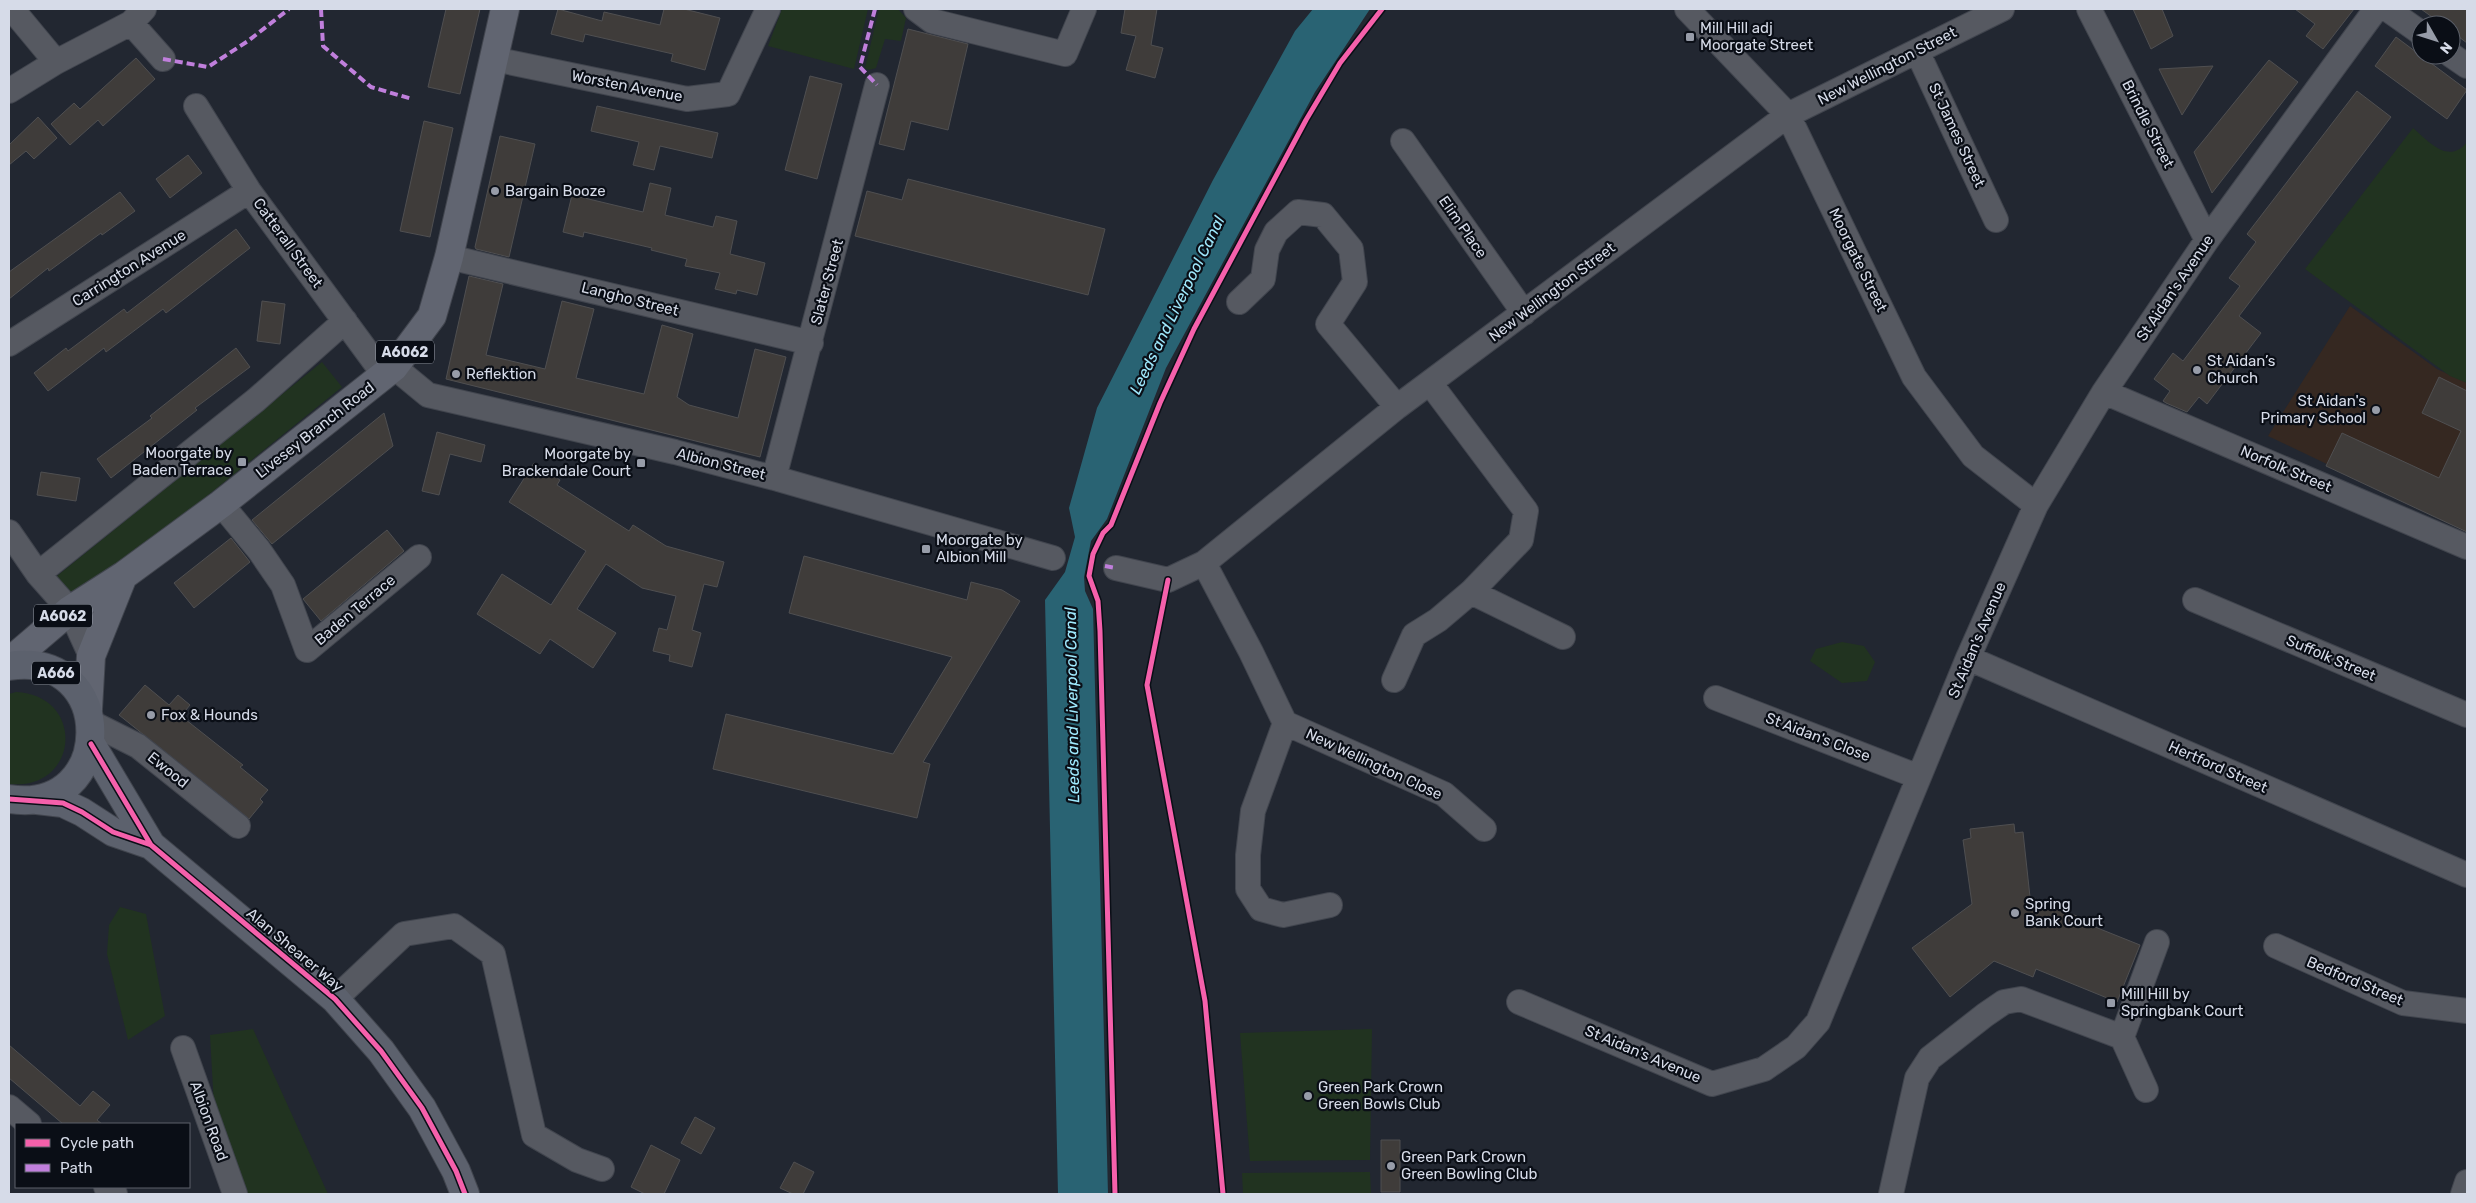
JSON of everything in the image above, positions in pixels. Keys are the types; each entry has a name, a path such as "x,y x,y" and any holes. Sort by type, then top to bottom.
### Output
{"highway":[{"name":"A666","path":"9,666 23,664 44,667 63,676 78,690 90,725 85,764 73,780 56,792 38,800 9,799"},
{"name":"Alan Shearer Way","path":"90,725 151,845"},
{"name":"Alan Shearer Way","path":"38,800 63,803 82,812 113,832 151,845 336,999 381,1051 422,1108 456,1171 465,1194"}],"main road":[{"name":"Livesey Branch Road","path":"9,662 70,610 123,576 221,504 390,372 432,316 449,257 505,9"},
{"name":"A6062","path":"90,725 91,656 123,576"}],"street":[{"path":"12,9 56,62"},
{"name":"Worsten Avenue","path":"494,58 687,99 728,94 768,9"},
{"path":"916,9 932,21 1065,54 1084,9"},
{"name":"Moorgate Street","path":"1687,9 1788,115 1914,376 1973,456 2036,505"},
{"name":"New Wellington Street","path":"1116,568 1168,580 1204,563 1398,407 1788,115 2002,9"},
{"name":"Brindle Street","path":"2089,9 2207,240"},
{"path":"2389,10 2411,26"},
{"name":"St Aidan's Avenue","path":"1519,1002 1712,1084 1764,1069 1796,1047 1818,1022 1968,658 2036,505 2104,392 2207,240 2389,10"},
{"path":"9,91 138,16 163,59"},
{"name":"St James Street","path":"1917,51 1996,220"},
{"name":"Slater Street","path":"774,478 877,85"},
{"name":"Catterall Street","path":"196,106 249,191 345,321 390,372"},
{"name":"Elim Place","path":"1403,141 1524,312"},
{"name":"Carrington Avenue","path":"9,344 249,191"},
{"path":"1239,302 1263,279 1267,250 1276,232 1298,212 1323,215 1351,249 1355,282 1328,324 1398,407"},
{"name":"Langho Street","path":"449,257 810,343"},
{"path":"38,574 256,400 345,321"},
{"name":"Albion Street","path":"390,372 428,395 675,452 774,478 1052,558"},
{"path":"1394,680 1414,635 1438,620 1471,592 1520,540 1526,511 1430,383"},
{"name":"Norfolk Street","path":"2104,392 2467,547"},
{"name":"Baden Terrace","path":"221,504 259,550 283,585 307,650 419,557"},
{"path":"9,532 38,574 70,610 91,656"},
{"path":"1204,563 1251,652 1285,724 1253,811 1248,855 1248,889 1261,909 1283,915 1330,905"},
{"path":"1471,592 1563,637"},
{"name":"Suffolk Street","path":"2195,600 2467,715"},
{"name":"Hertford Street","path":"1968,658 2467,875"},
{"name":"St Aidan's Close","path":"1716,698 1919,777"},
{"name":"New Wellington Close","path":"1285,724 1444,794 1484,828"},
{"name":"Ewood","path":"90,725 138,746 238,826"},
{"path":"336,999 404,934 454,926 493,954 534,1135 577,1160 602,1169"},
{"path":"2146,1090 2122,1037 2157,942"},
{"name":"Bedford Street","path":"2276,946 2403,1003 2467,1011"},
{"path":"1891,1194 1917,1078 1930,1058 2004,1002 2021,999 2122,1037"},
{"name":"Albion Road","path":"182,1048 235,1194"},
{"path":"9,1108 28,1123"},
{"path":"2463,1194 2467,1182"}],"shaded area":[{"name":"St Aidan's Primary School","path":"2350,306 2437,369 2467,383 2467,531 2268,436"}],"green space":[{"path":"782,9 868,9 854,69 768,46"},
{"path":"879,9 898,9 906,18 901,41 885,39 876,68 869,70 865,68"},
{"path":"2413,128 2432,145 2446,151 2460,149 2467,142 2467,383 2450,376 2305,269"},
{"path":"322,362 342,387 72,605 52,580"},
{"path":"1842,642 1864,646 1875,662 1867,681 1842,683 1810,661 1816,649"},
{"path":"16,692 39,697 54,709 63,724 65,742 61,759 50,773 33,782 9,784 9,694"},
{"path":"120,907 146,914 165,1016 128,1040 107,954 109,925"},
{"path":"253,1029 328,1194 248,1194 216,1142 210,1035"},
{"name":"Green Park Crown Green Bowls Club","path":"1372,1029 1370,1160 1250,1161 1240,1033"},
{"path":"1370,1172 1371,1194 1243,1194 1242,1173"}],"water":[{"name":"Leeds and Liverpool Canal","path":"1313,9 1370,9 1315,92 1166,368 1107,519 1091,541 1084,577 1085,591 1093,609 1108,1194 1058,1194 1045,600 1065,572 1075,537 1069,508 1097,408 1213,180 1295,31"}],"building":[{"path":"446,9 480,9 460,94 428,87"},
{"path":"558,9 602,21 604,12 660,25 664,9 684,9 720,18 705,70 671,61 673,54 585,34 583,42 551,34"},
{"path":"1125,9 1157,9 1151,45 1163,48 1155,78 1126,70 1136,36 1121,33"},
{"path":"2133,9 2162,9 2173,36 2151,49"},
{"path":"2295,9 2354,9 2323,49 2306,36 2315,24"},
{"path":"2421,9 2467,9 2467,43 2461,38 2461,15 2429,15"},
{"path":"908,29 968,44 948,130 911,121 904,150 879,144"},
{"path":"2396,37 2411,48 2411,65 2434,65 2467,90 2447,119 2375,66"},
{"path":"136,58 155,79 103,126 98,120 70,145 51,124 74,103 80,109"},
{"path":"2269,60 2298,82 2212,193 2194,152"},
{"path":"2213,66 2182,115 2159,69"},
{"path":"810,76 842,84 817,179 785,170"},
{"path":"2357,91 2391,117 2239,316 2261,333 2207,404 2199,397 2187,412 2166,403 2163,401 2170,391 2154,379 2173,353 2183,361 2240,286 2229,278 2256,242 2247,234"},
{"path":"597,106 718,133 712,158 660,146 654,170 633,165 639,142 591,131"},
{"path":"38,117 57,138 34,159 26,151 9,165 9,145"},
{"path":"424,121 453,128 430,237 400,231"},
{"path":"500,136 535,144 509,257 476,249 475,247"},
{"path":"188,155 202,173 170,198 156,179"},
{"path":"908,179 1105,229 1088,295 855,236 867,191 902,200"},
{"path":"650,183 671,188 665,215 713,227 716,216 737,221 730,254 765,263 757,295 737,290 736,294 715,289 720,273 685,266 687,259 651,250 652,248 584,232 583,237 563,232 572,195 643,212"},
{"path":"120,192 135,211 49,271 48,268 9,299 9,272"},
{"path":"236,229 250,248 166,313 163,309 106,352 104,348 48,391 34,373 66,348 68,351 124,309 127,313"},
{"path":"469,276 503,284 486,355 545,369 562,301 594,309 576,378 644,394 662,325 693,334 677,397 689,405 738,418 755,349 786,357 760,457 446,379"},
{"path":"262,301 285,304 280,344 257,341"},
{"path":"236,348 250,367 195,408 197,410 111,478 97,459 152,418 150,416"},
{"path":"2439,377 2467,391 2467,532 2326,466 2342,433 2439,478 2461,431 2422,413"},
{"path":"384,413 393,446 272,544 252,520"},
{"path":"437,432 485,445 481,462 450,454 439,495 422,491"},
{"path":"534,463 560,480 557,485 629,531 633,525 666,546 724,562 717,587 704,584 692,630 701,633 692,667 669,661 670,655 653,651 659,628 667,630 676,596 642,588 606,564 577,609 616,633 593,668 550,639 540,654 477,614 502,574 551,605 586,551 509,502"},
{"path":"41,472 80,478 76,501 37,495"},
{"path":"387,530 404,551 321,621 303,599"},
{"path":"231,538 250,562 194,608 174,583"},
{"path":"804,556 967,600 971,582 1002,590 1020,601 923,762 930,764 917,818 713,769 726,714 893,754 952,657 789,613"},
{"path":"145,685 169,705 178,695 190,705 181,716 243,765 240,767 268,790 260,799 263,802 249,819 119,715"},
{"name":"Spring Bank Court","path":"2014,824 2015,833 2023,832 2030,897 2091,922 2090,925 2140,945 2117,1002 2036,969 2033,977 1994,961 1950,997 1912,948 1972,904 1963,840 1971,838 1970,829"},
{"path":"9,1045 80,1106 93,1091 110,1105 97,1120 101,1123 62,1123 9,1078"},
{"path":"695,1117 715,1128 701,1154 681,1143"},
{"name":"Green Park Crown Green Bowling Club","path":"1381,1140 1400,1140 1400,1192 1381,1192"},
{"path":"651,1145 680,1160 664,1194 645,1194 631,1187"},
{"path":"794,1162 814,1172 803,1194 793,1194 780,1188"}],"marked path":[{"path":"163,59 208,67 248,41 289,9"},
{"path":"321,9 323,46 371,87 412,99"},
{"path":"875,9 860,67 877,85"},
{"path":"1105,566 1116,568"}],"cycle path":[{"path":"1115,1194 1100,631 1098,601 1089,576 1093,554 1103,533 1111,525 1160,403 1194,329 1306,120 1340,63 1382,9"},
{"path":"1168,580 1147,685 1205,1001 1223,1194"},
{"path":"91,744 151,845 335,999 381,1051 422,1108 456,1171 465,1194"},
{"path":"9,799 63,803 82,812 113,832 151,845"}],"place":[{"name":"Mill Hill adj Moorgate Street","path":"1690,37"},
{"name":"Bargain Booze","path":"495,191"},
{"name":"St Aidan’s Church","path":"2197,370"},
{"name":"Reflektion","path":"456,374"},
{"name":"St Aidan's Primary School","path":"2376,410"},
{"name":"Moorgate by Baden Terrace","path":"242,462"},
{"name":"Moorgate by Brackendale Court","path":"641,463"},
{"name":"Moorgate by Albion Mill","path":"926,549"},
{"name":"Fox & Hounds","path":"151,715"},
{"name":"Spring Bank Court","path":"2015,913"},
{"name":"Mill Hill by Springbank Court","path":"2111,1003"},
{"name":"Green Park Crown Green Bowls Club","path":"1308,1096"},
{"name":"Green Park Crown Green Bowling Club","path":"1391,1166"}]}
